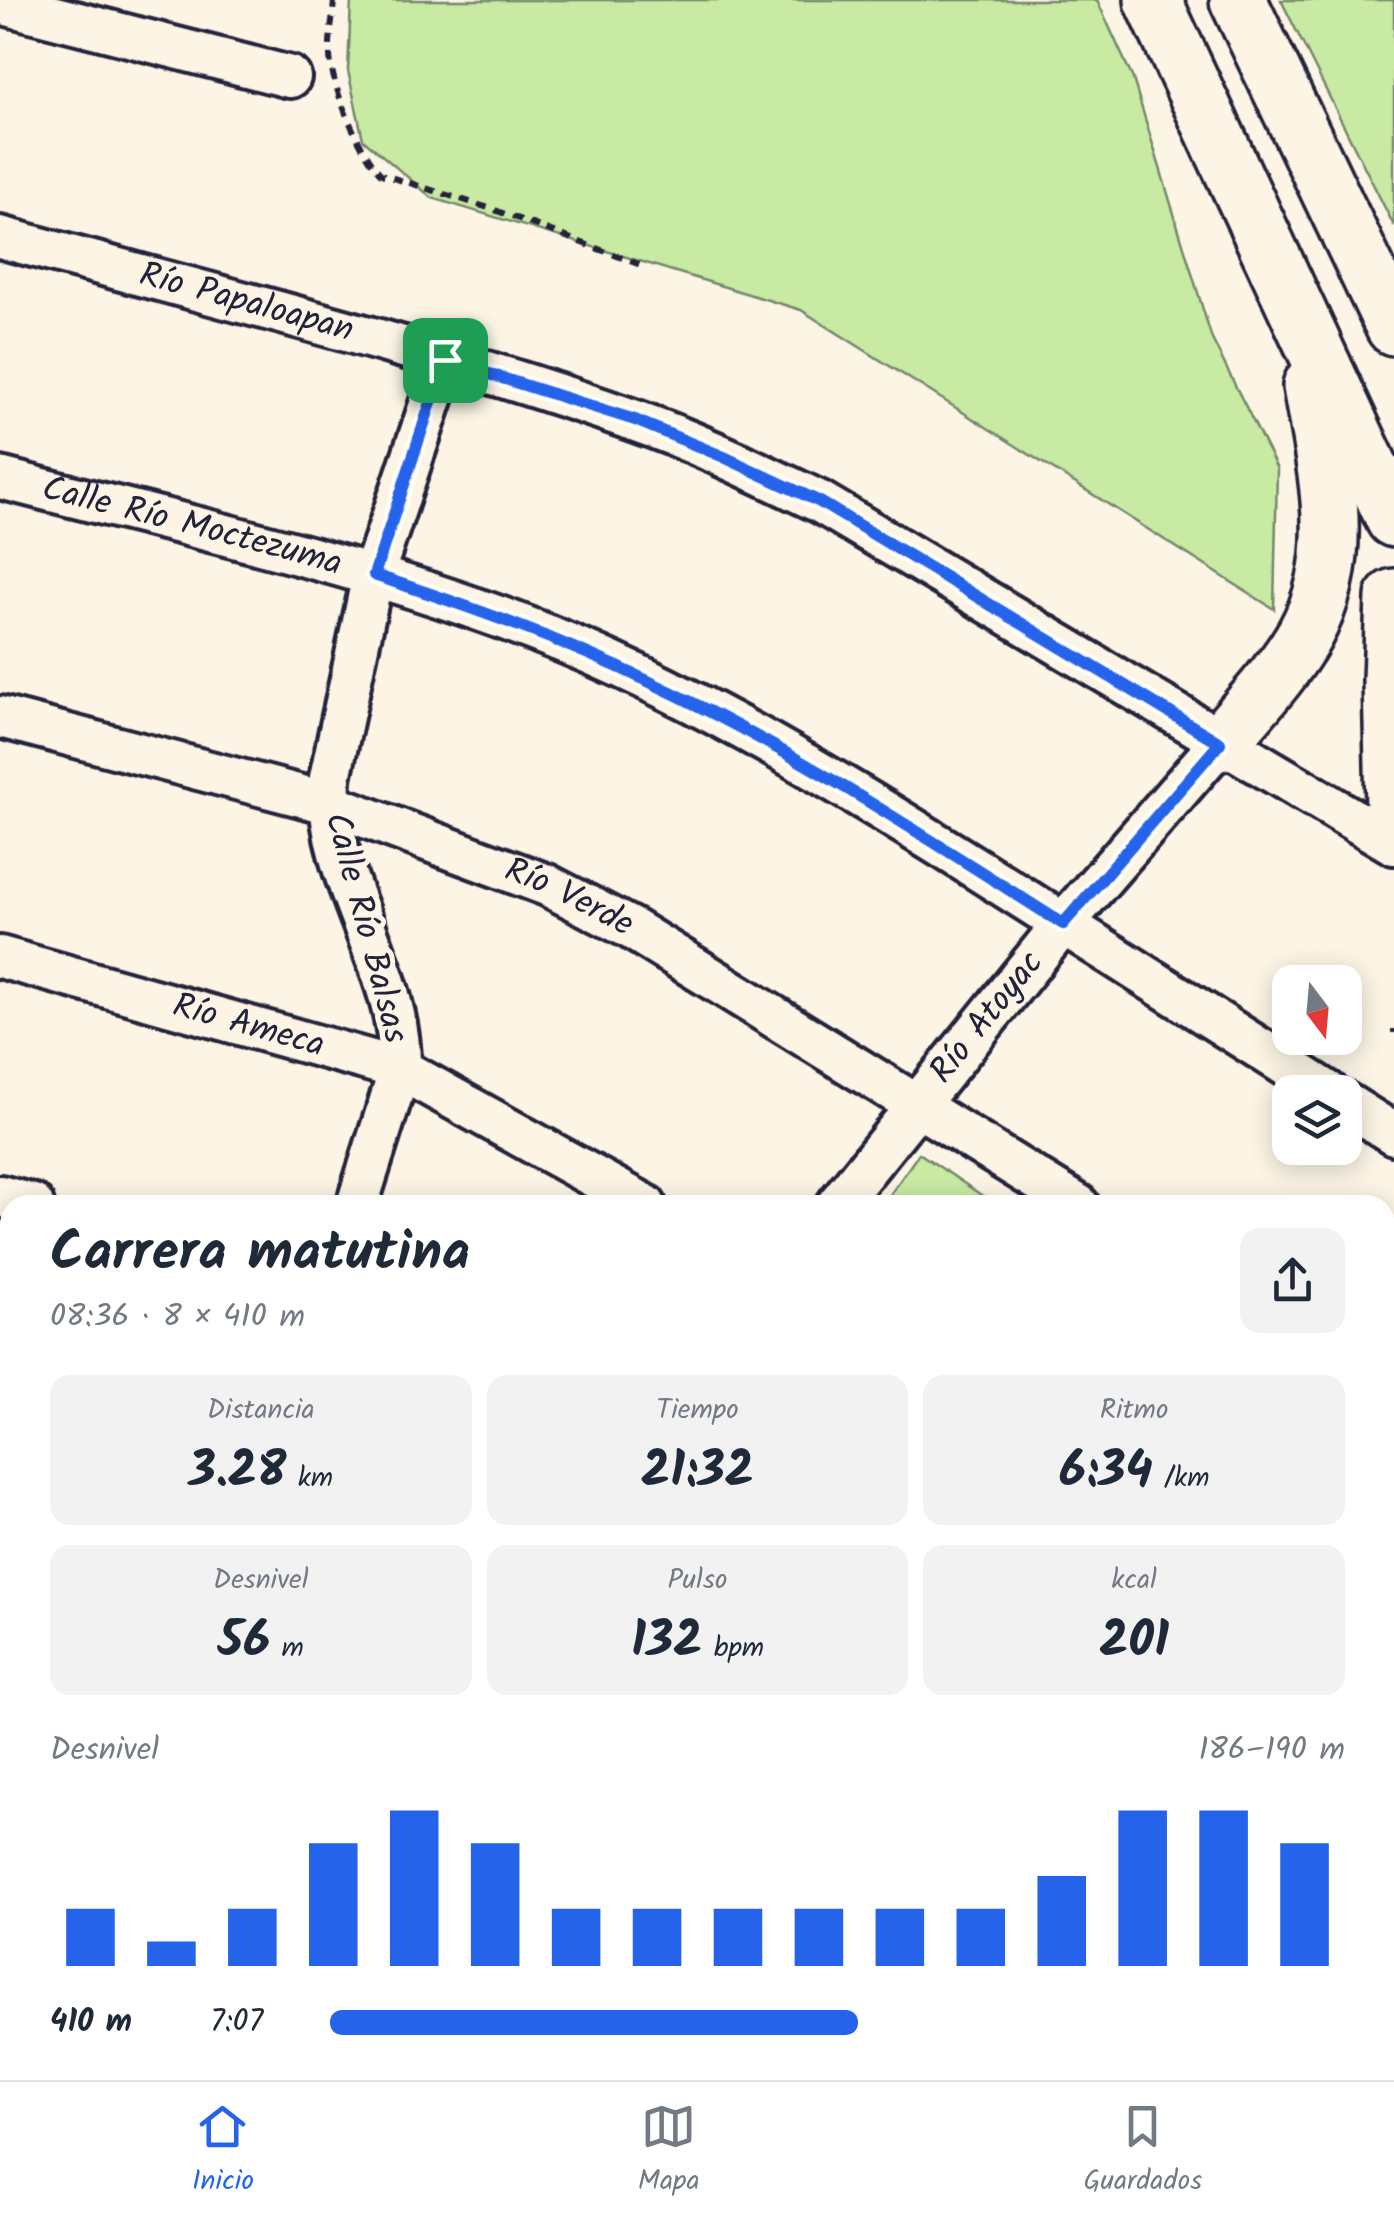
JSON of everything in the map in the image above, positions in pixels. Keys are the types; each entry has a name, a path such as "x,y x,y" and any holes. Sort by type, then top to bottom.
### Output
{"main road":[{"path":"1152,0 1394,520"},
{"path":"1238,0 1394,327"},
{"path":"1220,743 1290,658 1306,633 1327,578 1332,545 1328,480 1298,310"},
{"path":"1394,597 1394,808"}],"street":[{"path":"0,2 290,77"},
{"name":"Río Papaloapan","path":"0,237 445,360 635,420 724,457 820,502 1394,844"},
{"name":"Calle Río Balsas","path":"360,1195 400,1069 394,1020 340,859 328,803 335,746 374,575 445,360"},
{"name":"Calle Río Moctezuma","path":"0,478 374,575 566,643 654,683 890,815 1301,1075"},
{"name":"Río Verde","path":"0,716 328,803 547,885 632,929 1062,1195"},
{"name":"Río Atoyac","path":"844,1195 1063,924 1220,743"},
{"name":"Río Ameca","path":"0,957 400,1069 627,1195"},
{"path":"1362,1114 1394,1134"}],"path":[{"path":"334,0 330,58 335,81 342,104 374,168 381,174 492,209 641,266"}],"green space":[{"path":"351,0 1097,0 1133,79 1212,339 1277,469 1274,609 801,310 432,198 363,139 348,71"},
{"path":"1281,0 1394,0 1394,226"},
{"path":"919,1153 981,1195 890,1195"}],"route":[{"path":"445,360 635,420 820,502 1220,743 1063,924 890,815 654,683 566,643 374,575 445,360"}]}
